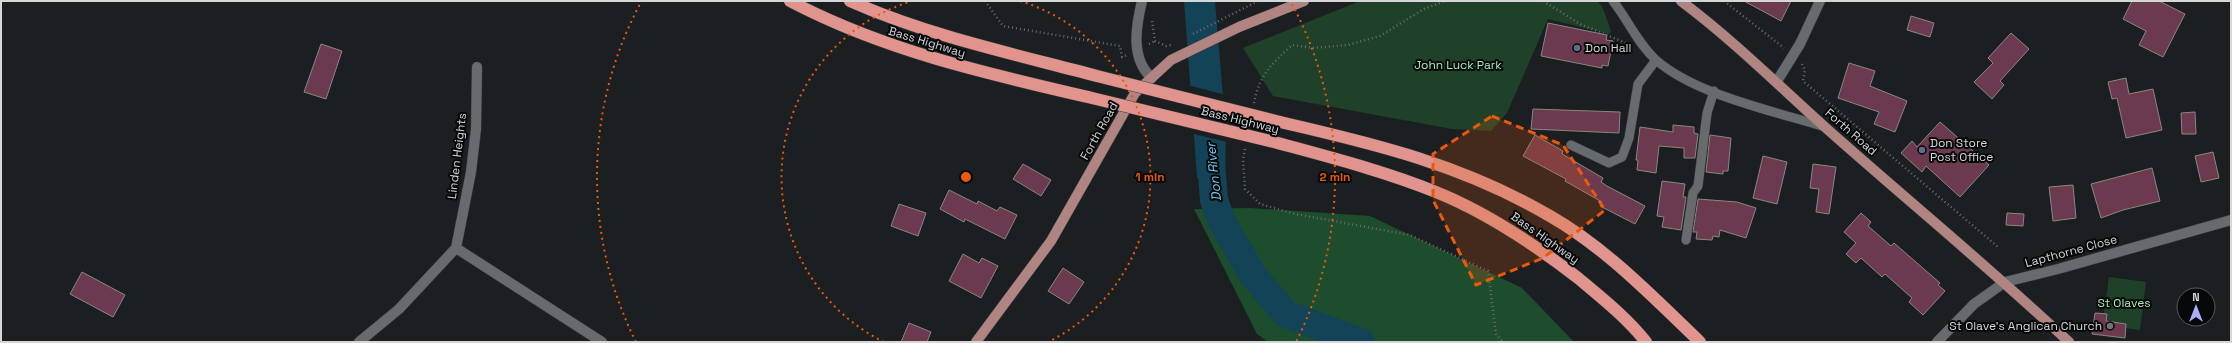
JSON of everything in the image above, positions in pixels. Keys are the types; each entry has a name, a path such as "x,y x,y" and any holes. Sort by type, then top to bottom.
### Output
{"highway":[{"name":"Bass Highway","path":"790,1 849,30 900,49 982,73 1274,142 1351,163 1436,192 1474,210 1527,240 1559,263 1605,300 1646,342"},
{"name":"Bass Highway","path":"850,1 884,16 947,37 1280,122 1357,140 1413,155 1461,171 1551,216 1598,249 1650,293 1700,342"}],"main road":[{"name":"Forth Road","path":"976,342 1050,241 1135,93 1171,60 1239,27 1304,1"},
{"name":"Forth Road","path":"1681,1 1737,45 1826,128 2005,282 2069,342"}],"street":[{"path":"1142,1 1138,21 1137,50 1145,72 1152,78"},
{"path":"1777,81 1793,56 1820,1"},
{"name":"Linden Heights","path":"456,248 470,172 476,125 477,67"},
{"name":"Lapthorne Close","path":"1937,342 1974,304 2005,282 2058,269 2231,220"},
{"path":"359,342 399,309 456,248 602,342"}],"lane":[{"path":"1613,1 1646,49 1656,60 1687,80 1768,111 1826,128"},
{"path":"1571,145 1610,163 1622,157 1629,138 1638,84 1656,60"},
{"path":"1686,240 1693,193 1698,186 1707,113 1714,91"}],"path":[{"path":"985,1 1003,26 1120,46"},
{"path":"1190,35 1258,1"},
{"path":"1543,1 1580,24 1628,45"},
{"path":"1724,1 1802,64 1805,70 1803,81 1998,246"},
{"path":"1153,15 1152,23 1155,40 1169,45 1176,42"},
{"path":"1372,228 1410,235 1488,271 1496,334 1503,342"}],"highlighted area":[{"path":"1492,116 1563,145 1605,210 1543,258 1476,285 1433,200 1433,154"}],"green space":[{"name":"John Luck Park","path":"1360,1 1597,1 1602,6 1611,31 1609,34 1548,19 1507,113 1491,131 1452,129 1273,96 1243,48"},
{"path":"1250,208 1370,216 1522,288 1574,342 1268,342 1257,334 1194,209"},
{"name":"St Olaves","path":"2109,277 2146,282 2140,330 2126,328 2126,324 2106,321 2107,314 2104,314"}],"water":[{"path":"1184,1 1215,1 1226,133 1225,181 1214,200 1197,177"}],"pier":[{"path":"1187,85 1226,95 1227,142 1190,133"}],"building":[{"path":"1744,1 1791,1 1781,21"},
{"path":"2132,1 2159,1 2185,14 2163,57 2139,45 2146,31 2123,19"},
{"path":"1911,16 1934,23 1930,37 1907,30"},
{"name":"Don Hall","path":"1548,23 1607,35 1606,40 1613,41 1608,66 1602,65 1602,68 1541,56"},
{"path":"2011,33 2029,49 2000,81 2004,85 1992,99 1974,82 1993,63 1988,58"},
{"path":"321,44 342,51 326,99 304,92"},
{"path":"1849,63 1875,71 1870,86 1907,101 1895,132 1874,124 1879,112 1838,98"},
{"path":"2126,78 2129,94 2153,89 2162,130 2126,138 2117,98 2112,99 2108,82"},
{"path":"1533,109 1620,112 1619,133 1531,129"},
{"path":"2195,112 2196,134 2182,134 2181,113"},
{"path":"1940,122 1989,165 1960,197 1926,166 1922,172 1901,153 1912,141 1917,147"},
{"path":"1673,125 1694,127 1694,133 1698,134 1695,158 1684,158 1684,148 1659,146 1656,173 1637,170 1638,160 1636,160 1640,127 1673,132"},
{"path":"1535,135 1563,151 1562,154 1603,178 1601,182 1607,186 1645,206 1635,224 1600,206 1602,202 1565,181 1566,179 1523,156"},
{"path":"1710,135 1731,138 1728,171 1723,171 1723,174 1706,172"},
{"path":"2213,152 2219,178 2201,182 2195,156"},
{"path":"1763,156 1787,162 1777,204 1753,198"},
{"path":"1023,164 1051,180 1041,196 1013,179"},
{"path":"1813,164 1836,167 1829,214 1816,212 1819,189 1810,188"},
{"path":"2152,168 2160,201 2123,210 2101,218 2091,184"},
{"path":"1662,181 1685,184 1683,197 1686,197 1681,230 1662,227 1664,217 1657,216"},
{"path":"2073,185 2076,218 2053,221 2049,187"},
{"path":"949,190 977,204 978,201 997,211 1000,207 1017,215 1005,239 965,219 964,222 940,209"},
{"path":"1698,199 1737,202 1756,208 1746,238 1720,230 1719,237 1713,236 1712,240 1696,239 1697,232 1693,232"},
{"path":"899,204 926,213 918,236 891,226"},
{"path":"1861,213 1871,222 1868,226 1891,246 1894,243 1940,283 1938,285 1945,291 1923,315 1909,302 1912,298 1885,274 1882,277 1861,258 1856,263 1846,254 1856,243 1844,232"},
{"path":"2007,213 2024,214 2023,226 2006,225"},
{"path":"963,254 979,263 982,258 998,266 981,298 949,281"},
{"path":"1063,268 1084,282 1069,304 1048,291"},
{"path":"82,272 125,295 113,317 70,294"},
{"name":"St Olave's Anglican Church","path":"2095,313 2107,314 2106,321 2126,324 2125,338 2092,334"},
{"path":"909,323 931,332 927,342 901,342"}],"waterway":[{"name":"Don River","path":"1211,163 1214,200 1222,222 1253,275 1286,314 1361,342"}],"place":[{"name":"Don Hall","path":"1577,48"},
{"name":"Don Store Post Office","path":"1922,150"},
{"name":"St Olave's Anglican Church","path":"2110,326"}]}
